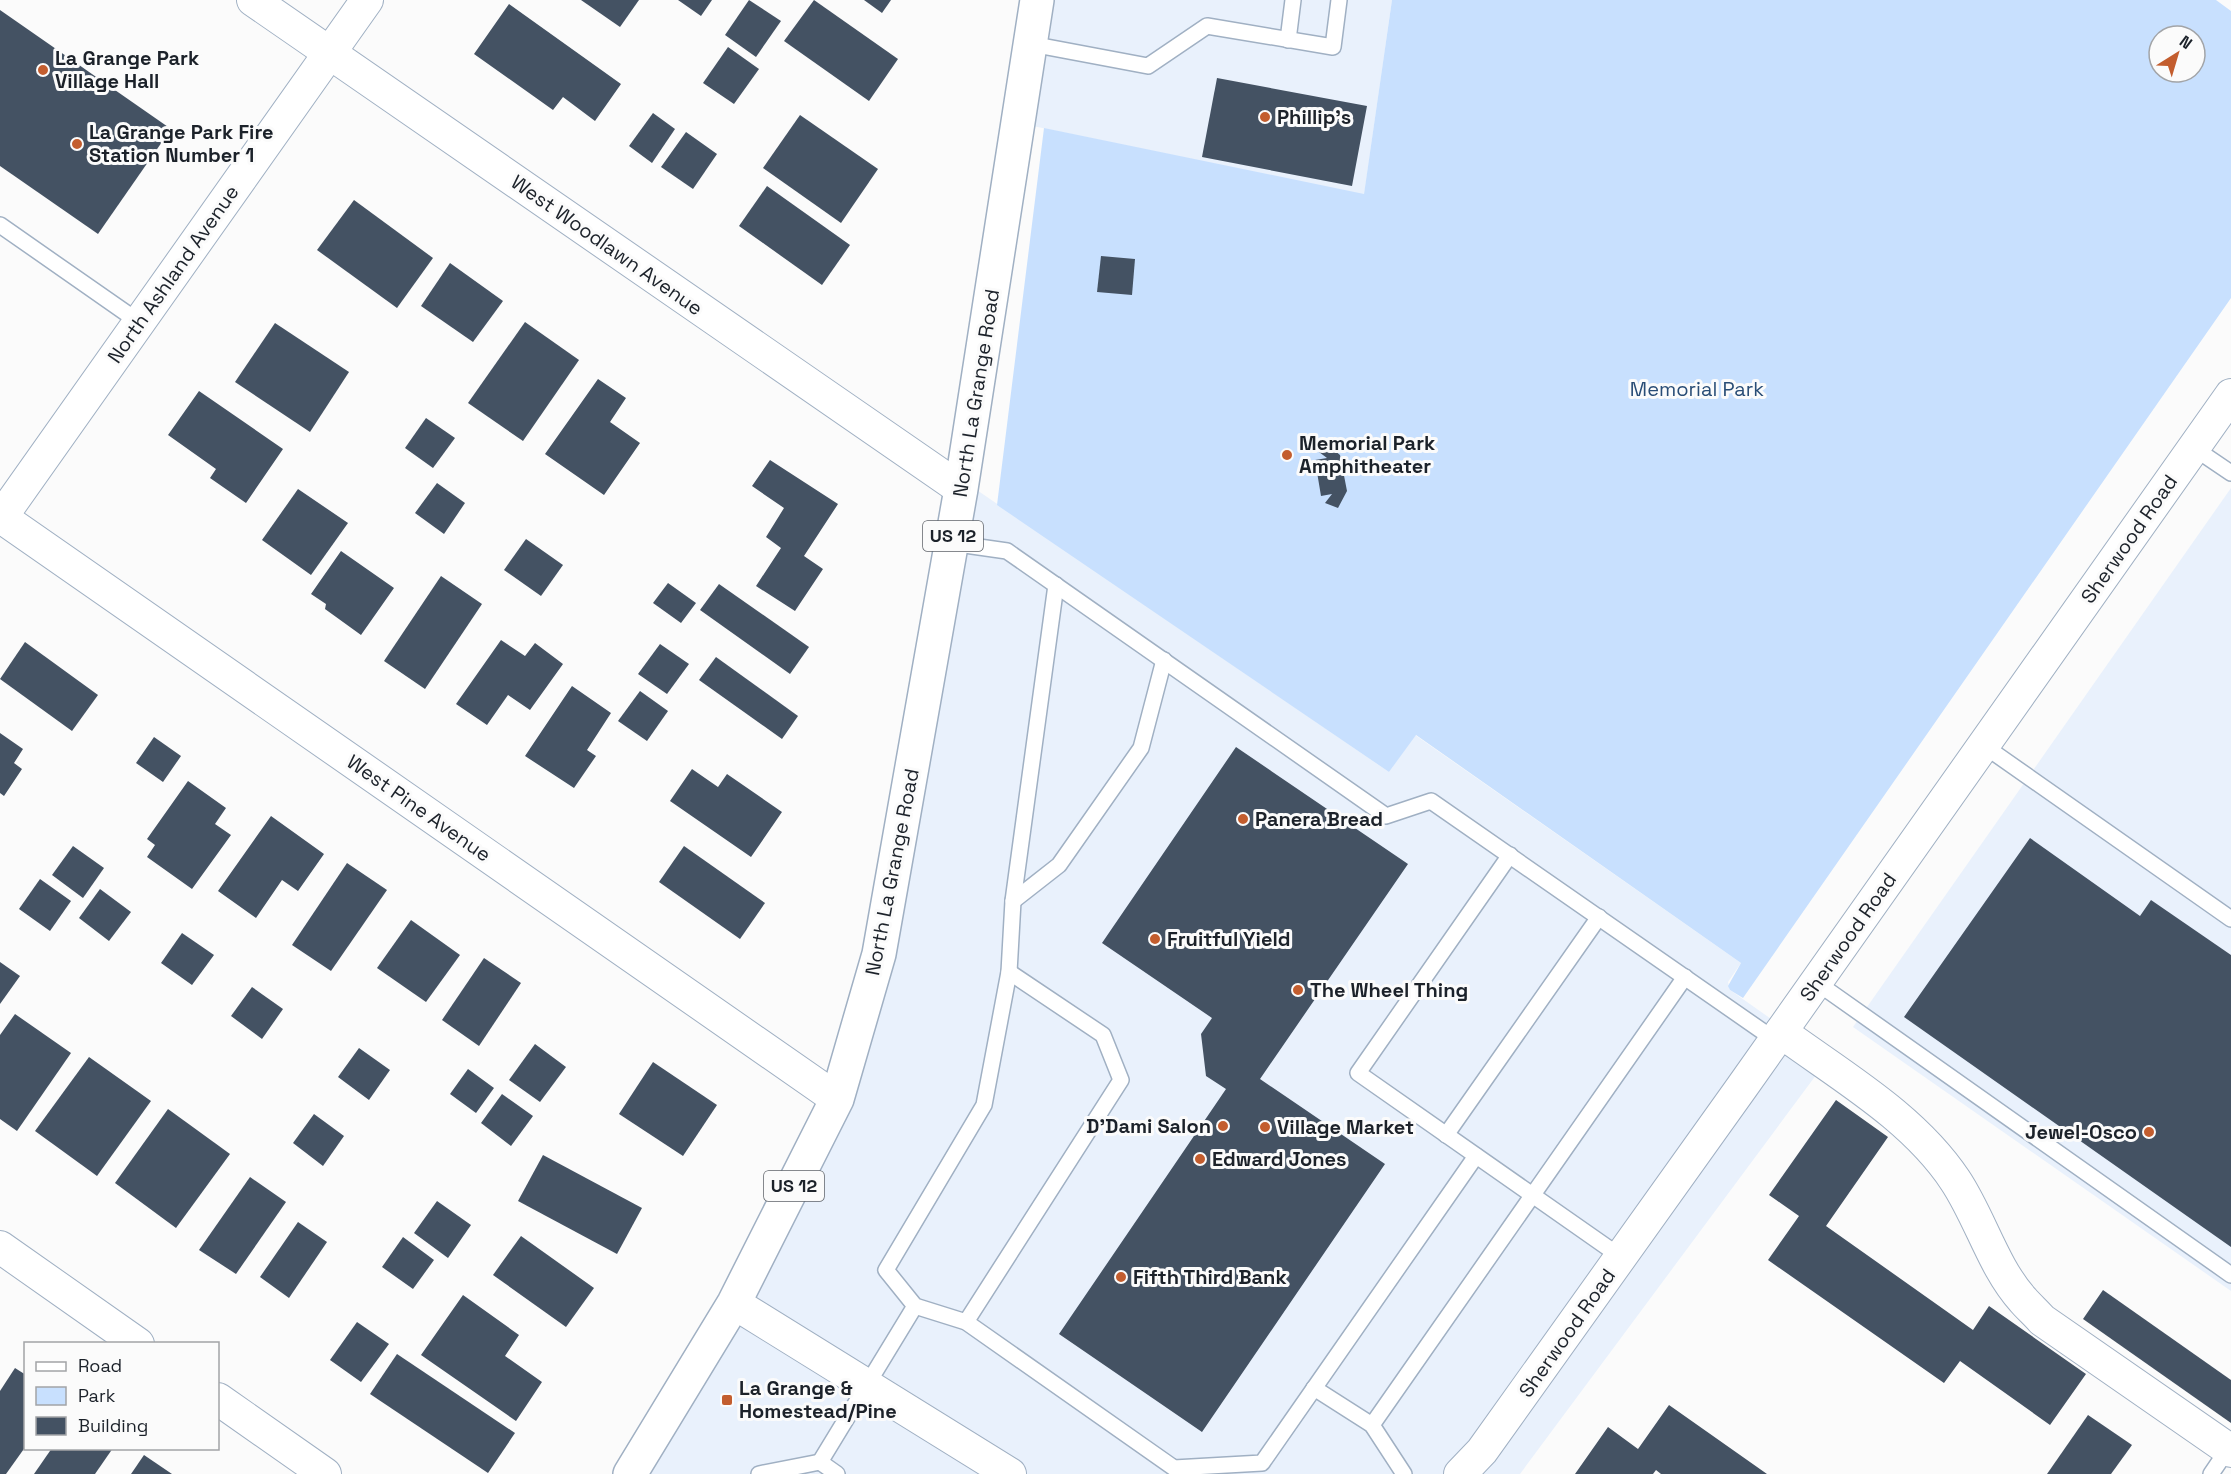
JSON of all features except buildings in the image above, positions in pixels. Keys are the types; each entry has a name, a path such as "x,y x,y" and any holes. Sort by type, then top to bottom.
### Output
{"main road":[{"name":"North La Grange Road","path":"837,1099 879,954 961,489 1037,0"},
{"name":"US 12","path":"630,1474 734,1303 837,1099"}],"street":[{"name":"West Woodlawn Avenue","path":"253,0 961,489"},
{"name":"North Ashland Avenue","path":"1,518 366,0"},
{"name":"Sherwood Road","path":"1460,1474 1482,1451 1621,1257 2231,394"},
{"name":"West Pine Avenue","path":"1,518 837,1099"},
{"path":"1778,1036 1900,1119 1923,1139 1955,1179 2008,1279 2022,1299 2042,1320 2223,1458"},
{"path":"0,1247 135,1342"},
{"path":"734,1303 1010,1474"},
{"path":"219,1400 325,1474"}],"lane":[{"path":"1288,40 1293,0"},
{"path":"1030,44 1148,66 1207,26 1333,47 1339,0"},
{"path":"0,225 139,322"},
{"path":"2194,448 2231,473"},
{"path":"951,543 1007,551 1386,816 1431,801 1685,977 1778,1036"},
{"path":"1056,585 1013,901 1010,972 984,1105 886,1270 915,1306 966,1322 1174,1468 1262,1463 1476,1156"},
{"path":"1013,901 1059,865 1141,748 1164,660"},
{"path":"1983,745 2231,919"},
{"path":"1510,855 1358,1073 1621,1257"},
{"path":"1446,1135 1599,917"},
{"path":"966,1322 1121,1080 1103,1035 1010,972"},
{"path":"1372,1425 1685,977"},
{"path":"1816,982 2231,1275"},
{"path":"820,1462 915,1306"},
{"path":"1314,1388 1372,1425 1404,1474"},
{"path":"759,1474 820,1462 837,1474"}],"shaded area":[{"path":"1043,0 1392,0 1364,195 1023,124"},
{"path":"971,486 1389,772 1415,735 1741,963 1728,982 1730,990 1828,1059 1520,1474 639,1474 845,1103"},
{"path":"2231,488 2231,1291 1853,1027"}],"green space":[{"name":"Memorial Park","path":"1392,0 2216,0 2231,11 2231,298 1743,998 1730,990 1728,986 1741,963 1416,735 1389,772 997,505 1044,128 1364,194"}],"place":[{"name":"La Grange Park Village Hall","path":"43,70"},
{"name":"Phillip's","path":"1265,117"},
{"name":"La Grange Park Fire Station Number 1","path":"77,144"},
{"name":"Memorial Park Amphitheater","path":"1287,455"},
{"name":"Panera Bread","path":"1243,819"},
{"name":"Fruitful Yield","path":"1155,939"},
{"name":"The Wheel Thing","path":"1298,990"},
{"name":"D'Dami Salon","path":"1223,1126"},
{"name":"Village Market","path":"1265,1127"},
{"name":"Jewel-Osco","path":"2149,1132"},
{"name":"Edward Jones","path":"1200,1159"},
{"name":"Fifth Third Bank","path":"1121,1277"},
{"name":"La Grange & Homestead/Pine","path":"727,1400"}]}
